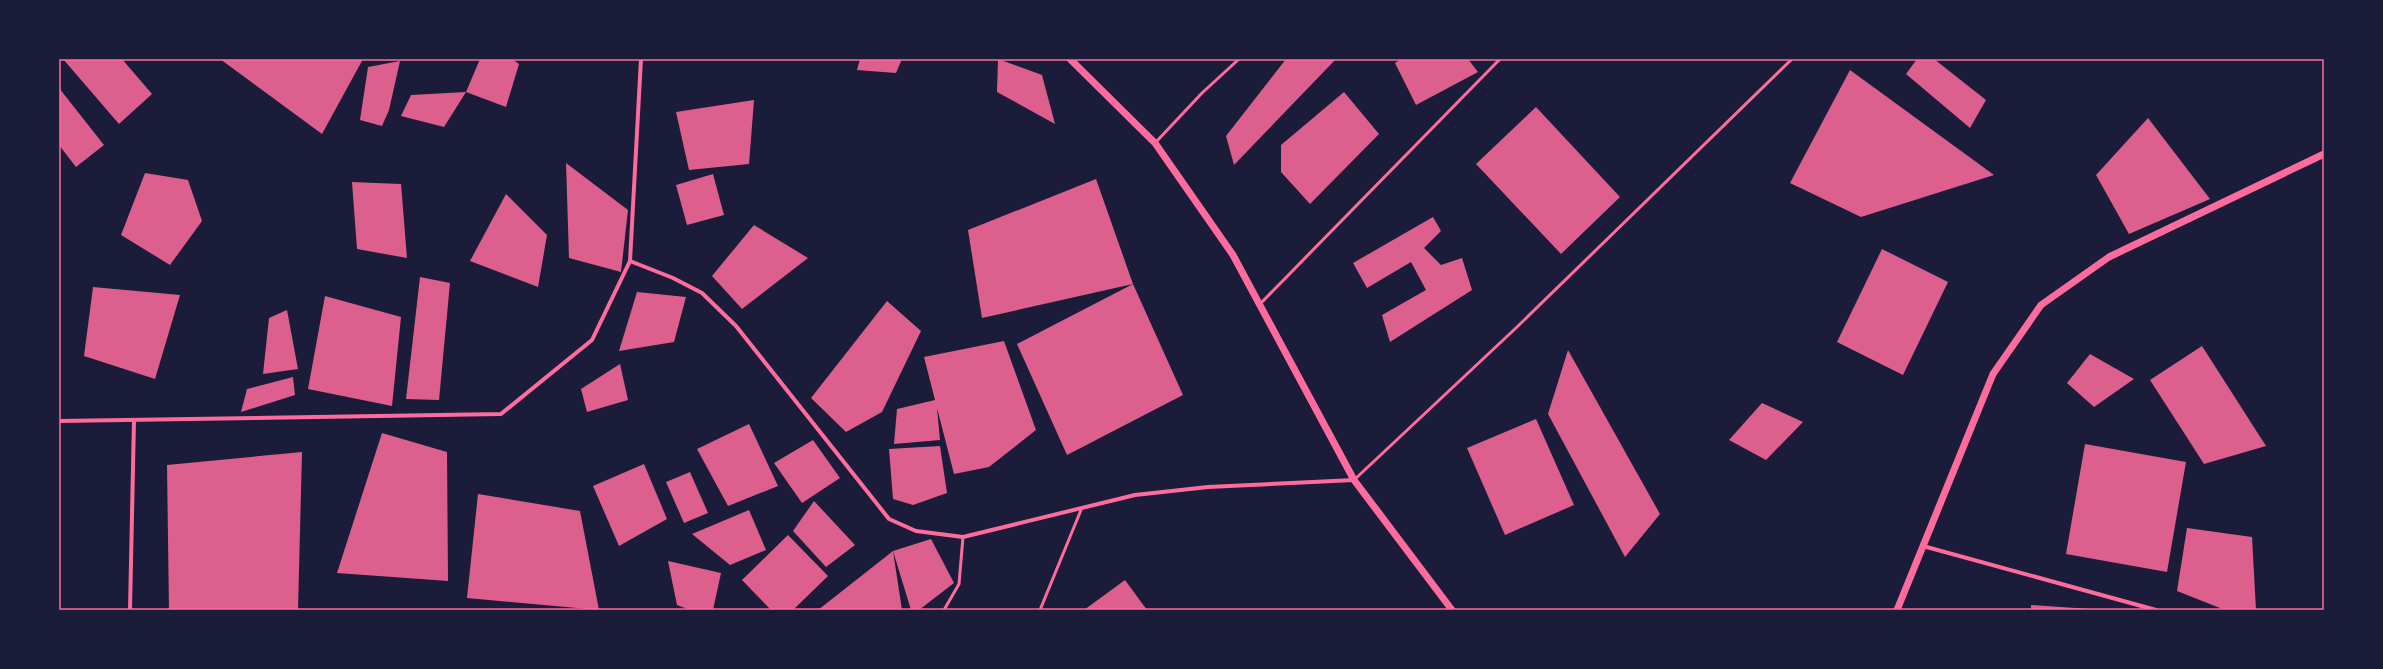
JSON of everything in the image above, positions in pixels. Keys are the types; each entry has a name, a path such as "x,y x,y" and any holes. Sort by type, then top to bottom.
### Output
{"street":[{"path":"59,421 501,414 592,340 630,261 641,59"},
{"path":"1070,59 1154,143 1233,255 1354,480 1452,610"},
{"path":"1898,610 1922,546 1993,374 2041,305 2109,257 2324,154"},
{"path":"630,261 673,278 702,293 730,320 889,519 916,531 963,537 1057,514 1081,510 1135,495 1200,488 1354,480"},
{"path":"130,610 134,420"},
{"path":"1922,546 2156,610"}],"lane":[{"path":"1154,143 1202,93 1239,59"},
{"path":"1260,304 1500,59"},
{"path":"1354,480 1517,327 1792,59"},
{"path":"1040,610 1081,510"},
{"path":"944,610 959,584 963,537"}],"building":[{"path":"63,59 122,59 152,94 119,124"},
{"path":"220,59 363,59 322,134"},
{"path":"480,59 512,59 519,64 506,107 466,92"},
{"path":"860,59 902,59 896,73 857,70"},
{"path":"998,59 1042,75 1055,124 997,92"},
{"path":"1286,59 1336,59 1234,165 1226,136"},
{"path":"1401,59 1468,59 1478,72 1416,105 1395,63"},
{"path":"1917,59 1934,59 1986,100 1970,128 1906,74"},
{"path":"400,61 389,110 382,126 360,120 368,67"},
{"path":"1850,70 1994,175 1861,217 1790,183"},
{"path":"59,88 104,145 76,167 59,145"},
{"path":"466,92 444,127 401,116 411,95"},
{"path":"1344,92 1379,134 1310,204 1281,172 1281,145"},
{"path":"754,100 749,164 689,170 676,112"},
{"path":"1536,107 1620,197 1561,254 1476,164"},
{"path":"2148,118 2210,199 2129,234 2096,175"},
{"path":"566,163 628,210 621,272 569,258"},
{"path":"145,173 188,180 202,221 170,265 121,235"},
{"path":"713,174 724,215 687,225 676,185"},
{"path":"1096,179 1133,284 982,318 968,230"},
{"path":"352,182 401,184 407,258 357,249"},
{"path":"506,194 547,235 538,287 470,261"},
{"path":"1433,217 1441,231 1424,248 1441,265 1462,258 1472,290 1390,342 1382,315 1426,290 1411,262 1367,288 1353,263"},
{"path":"754,225 808,258 742,309 712,276"},
{"path":"1882,249 1948,282 1903,375 1837,342"},
{"path":"420,277 450,283 439,400 406,399"},
{"path":"1133,284 1183,395 1067,455 1017,344"},
{"path":"93,287 180,295 155,379 84,356"},
{"path":"637,292 686,297 674,342 619,351"},
{"path":"325,296 401,317 392,406 308,389"},
{"path":"887,301 921,331 882,412 846,432 811,398"},
{"path":"287,310 298,369 263,374 269,318"},
{"path":"1004,341 1036,430 989,467 954,474 937,408 940,440 894,444 897,409 935,400 924,357"},
{"path":"2202,346 2266,446 2204,464 2150,380"},
{"path":"1568,350 1660,514 1625,557 1548,414"},
{"path":"2090,354 2134,379 2094,407 2067,383"},
{"path":"620,364 628,400 587,412 581,389"},
{"path":"293,377 295,395 241,412 247,389"},
{"path":"1762,403 1803,422 1766,460 1729,440"},
{"path":"1536,419 1574,505 1505,535 1467,448"},
{"path":"749,424 778,486 728,506 697,449"},
{"path":"382,433 447,452 448,581 337,573"},
{"path":"813,440 840,478 802,503 774,463"},
{"path":"2085,444 2186,462 2167,572 2066,554"},
{"path":"940,446 947,493 913,505 893,499 889,449"},
{"path":"302,452 298,610 169,610 167,465"},
{"path":"644,464 667,519 619,546 593,486"},
{"path":"690,472 708,513 684,523 666,482"},
{"path":"478,494 580,511 599,610 467,598"},
{"path":"814,501 855,545 826,567 793,531"},
{"path":"749,510 766,550 730,565 692,534"},
{"path":"2187,528 2252,537 2256,610 2225,610 2177,591"},
{"path":"788,535 828,576 793,610 771,610 742,580"},
{"path":"931,539 954,583 919,610 911,610 893,551"},
{"path":"893,551 902,610 818,610"},
{"path":"668,561 721,573 713,610 690,610 677,605"},
{"path":"1125,580 1147,610 1084,610"},
{"path":"2031,605 2090,609 2090,610 2031,610"}]}
